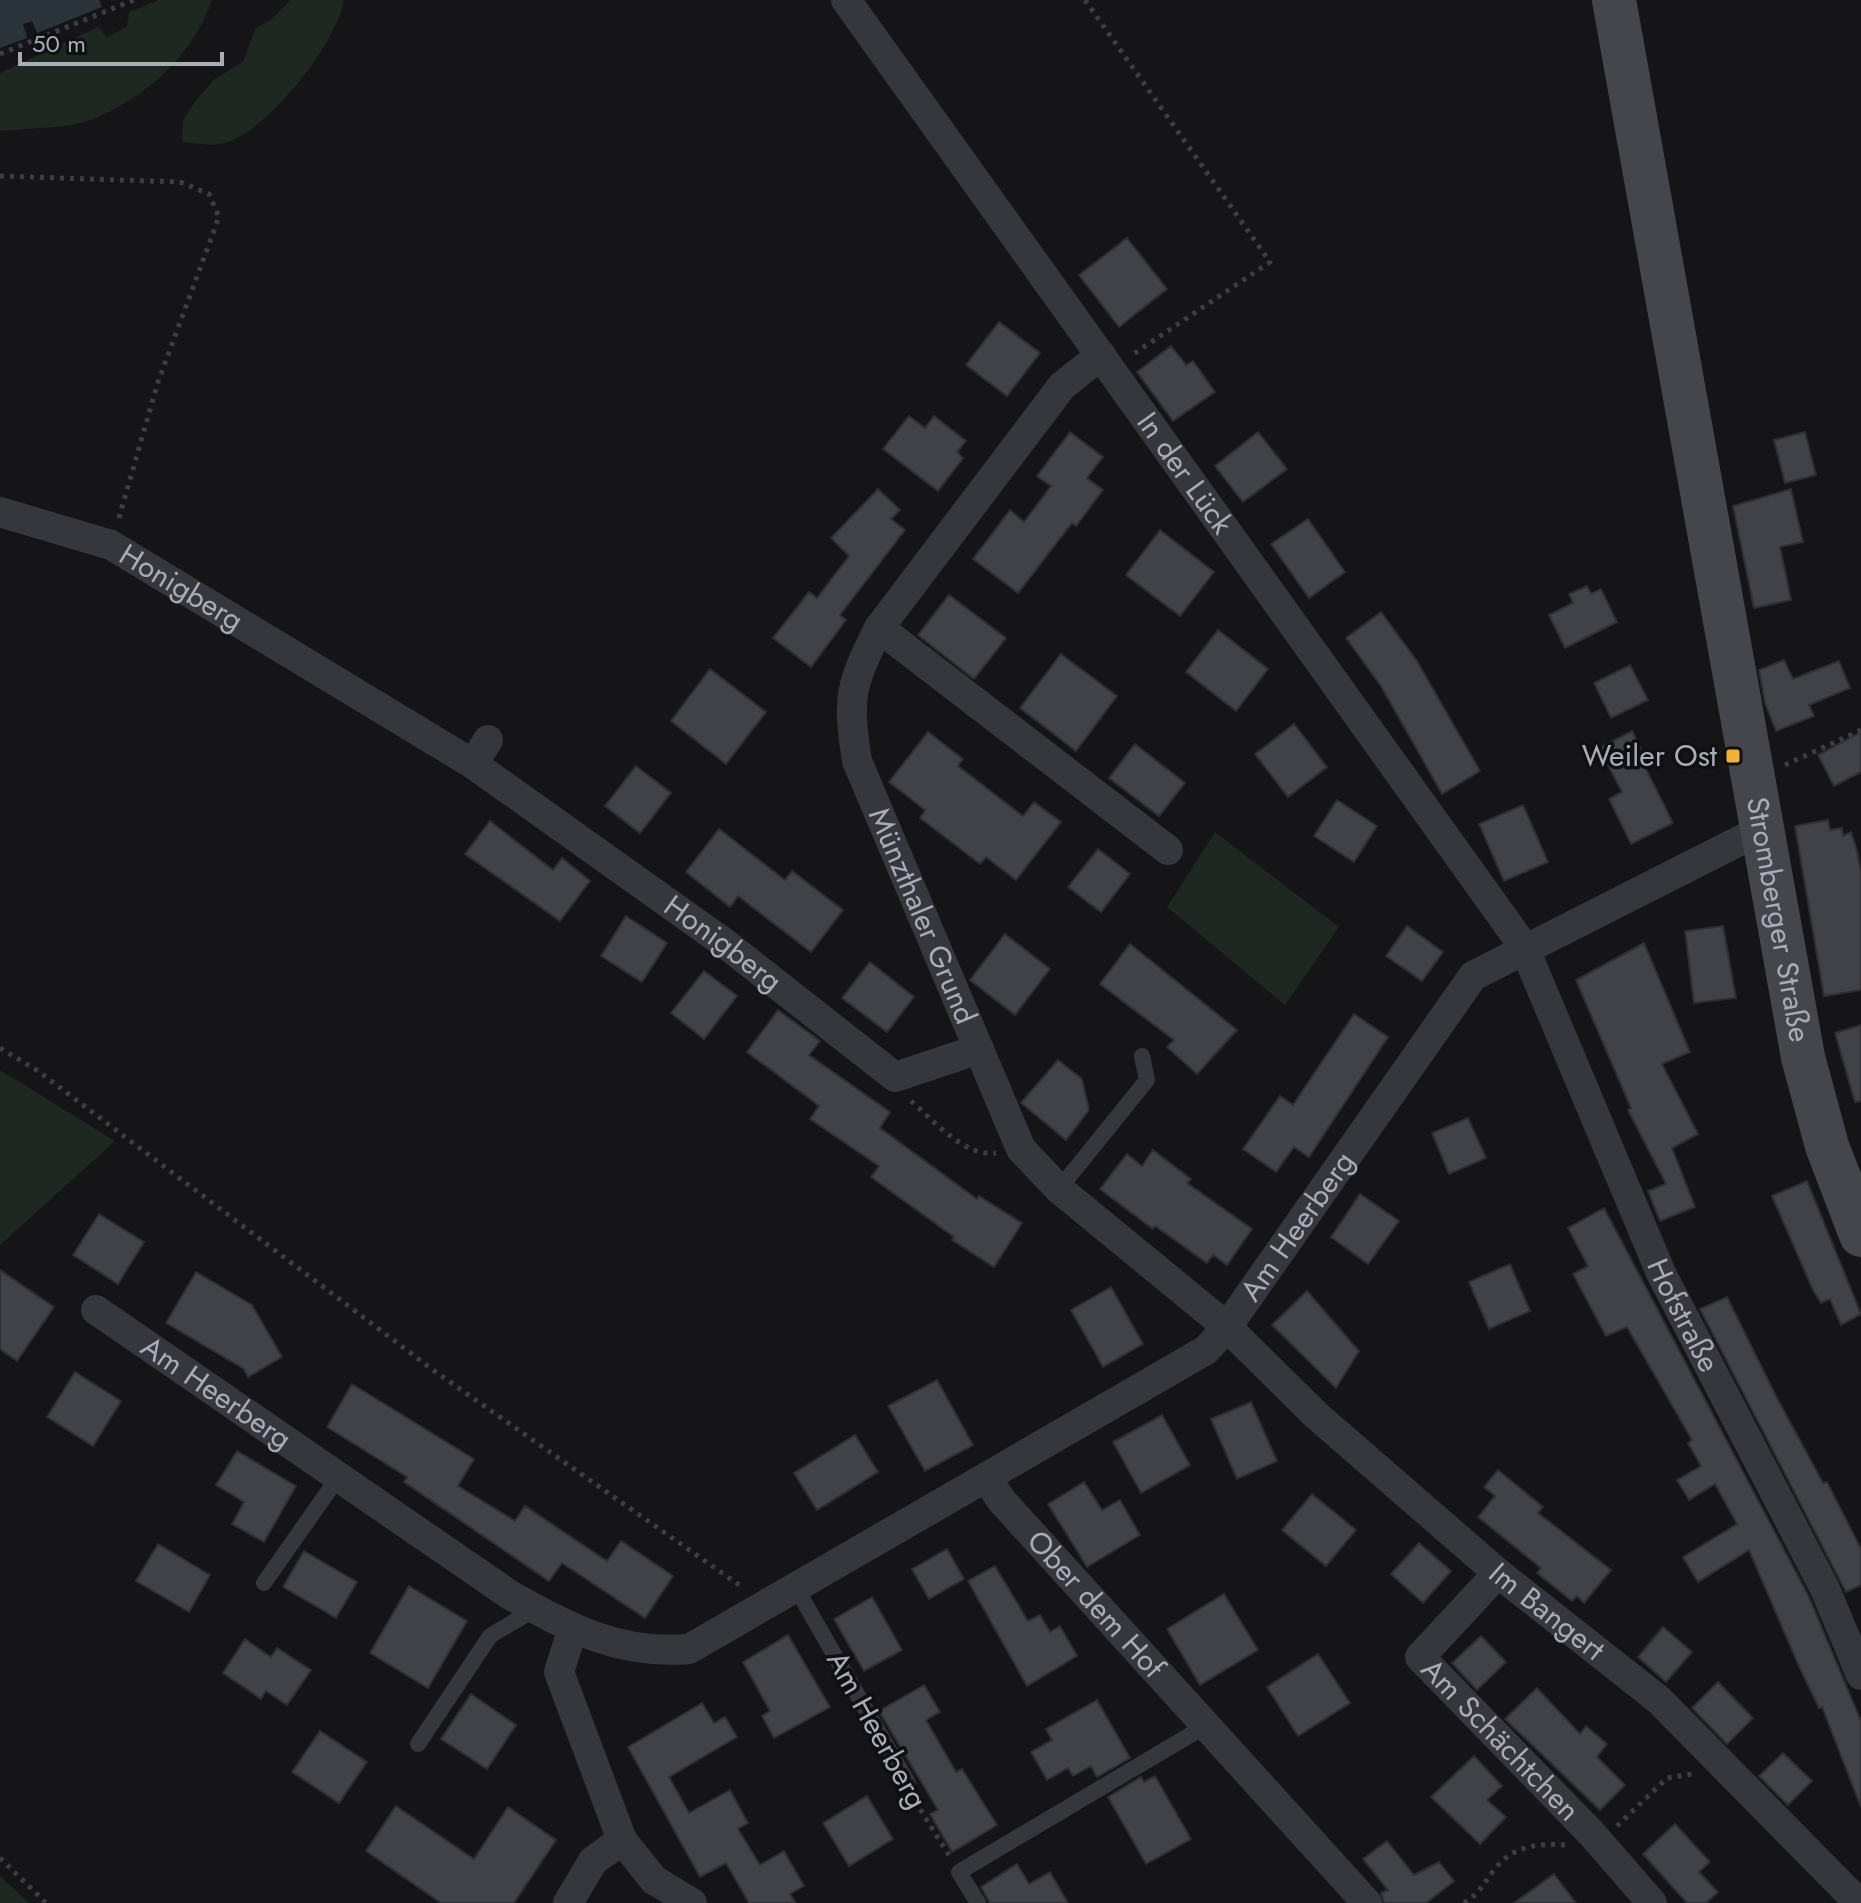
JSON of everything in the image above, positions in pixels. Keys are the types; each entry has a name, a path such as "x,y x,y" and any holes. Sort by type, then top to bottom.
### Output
{"main road":[{"name":"Stromberger Straße","path":"1614,0 1803,1057 1827,1146 1861,1235"}],"street":[{"name":"In der Lück","path":"846,0 1524,947"},
{"name":"Münzthaler Grund","path":"1106,362 1062,386 879,628 856,673 849,709 857,761 1021,1149 1059,1189 1227,1327"},
{"name":"Honigberg","path":"0,512 111,545 480,752 895,1077"},
{"path":"879,628 1168,850"},
{"name":"Am Heerberg","path":"96,1310 535,1609 572,1631 654,1652 689,1649 1206,1350 1227,1327 1473,976 1524,947 1743,839 1762,836"},
{"name":"Hofstraße","path":"1524,947 1661,1273 1825,1589 1861,1675"},
{"path":"895,1077 979,1049"},
{"name":"Im Bangert","path":"1227,1327 1316,1415 1498,1573 1659,1700 1859,1903"},
{"name":"Ober dem Hof","path":"987,1479 1002,1501 1367,1903"},
{"name":"Am Schächtchen","path":"1498,1573 1420,1657 1592,1834 1652,1903"},
{"path":"572,1631 559,1672 622,1840 654,1880 692,1903"},
{"path":"568,1903 593,1861 622,1840"}],"lane":[{"path":"1059,1189 1147,1080 1142,1056"},
{"path":"264,1583 339,1476"},
{"name":"Am Heerberg","path":"796,1588 908,1783"},
{"path":"418,1744 490,1636 535,1609"},
{"path":"978,1903 959,1872 1207,1725"}],"path":[{"path":"0,54 134,0"},
{"path":"1085,0 1270,262 1106,362"},
{"path":"0,176 180,182 209,194 219,217 158,382 111,545"},
{"path":"1752,781 1861,730"},
{"path":"0,1048 38,1071 433,1370 739,1582 757,1611"},
{"path":"895,1077 910,1100 959,1142 988,1154 1021,1149"},
{"path":"1592,1834 1612,1831 1667,1778 1694,1773 1714,1756"},
{"name":"Am Heerberg","path":"908,1783 959,1872"},
{"name":"Am Schächtchen","path":"1464,1903 1483,1891 1495,1868 1516,1852 1536,1842 1571,1846 1592,1834"},
{"path":"0,1858 46,1903"}],"shaded area":[{"path":"0,0 99,0 102,7 37,33 32,21 23,24 27,38 0,48"},
{"path":"159,0 212,0 193,39 149,87 113,110 83,122 0,131 0,73 98,27 107,37 127,27 129,12"},
{"path":"291,0 344,0 328,40 296,86 256,125 237,138 215,145 182,142 183,120 197,99 215,79 243,62 255,29 272,19"},
{"path":"1215,832 1339,927 1285,1005 1167,907"},
{"path":"0,1070 115,1141 0,1245"},
{"path":"0,1876 29,1903 0,1903"}],"building":[{"path":"1127,238 1167,289 1119,327 1079,275"},
{"path":"999,322 1040,353 1007,396 966,365"},
{"path":"1171,346 1186,365 1193,361 1215,392 1173,421 1137,372"},
{"path":"909,416 925,428 934,416 966,441 957,452 963,458 938,491 883,449"},
{"path":"1070,432 1103,457 1087,478 1103,490 1076,526 1072,523 1018,593 973,559 1010,510 1024,522 1051,486 1037,476"},
{"path":"1258,432 1287,469 1243,502 1215,466"},
{"path":"1805,432 1816,475 1785,483 1774,440"},
{"path":"878,489 900,510 891,519 905,530 840,615 846,620 811,667 773,638 809,592 817,598 849,556 831,538"},
{"path":"1791,489 1803,542 1780,547 1791,600 1754,608 1733,506"},
{"path":"1308,519 1345,572 1309,598 1271,544"},
{"path":"1160,530 1214,572 1180,616 1126,575"},
{"path":"1587,586 1591,594 1601,589 1617,622 1565,648 1549,615 1573,603 1569,594"},
{"path":"949,595 1006,638 974,679 918,635"},
{"path":"1381,612 1417,661 1480,771 1442,794 1381,686 1346,638"},
{"path":"1218,630 1268,669 1236,711 1186,672"},
{"path":"1061,654 1117,696 1076,751 1020,708"},
{"path":"1784,660 1793,679 1839,661 1850,688 1809,705 1814,716 1776,731 1765,703 1759,670"},
{"path":"1630,665 1648,700 1611,718 1594,683"},
{"path":"710,669 766,712 726,764 671,721"},
{"path":"1294,724 1327,767 1288,797 1255,754"},
{"path":"1632,731 1646,759 1642,761 1673,823 1631,844 1609,799 1622,792 1599,748"},
{"path":"928,732 963,759 958,766 1023,816 1034,802 1061,822 1016,880 986,857 980,864 920,818 925,810 889,782"},
{"path":"1861,732 1861,772 1834,786 1818,755"},
{"path":"1135,744 1185,783 1159,816 1109,778"},
{"path":"636,766 671,793 640,833 605,806"},
{"path":"1337,800 1377,826 1354,862 1314,836"},
{"path":"1523,805 1548,862 1504,881 1479,824"},
{"path":"1828,820 1830,830 1842,828 1843,836 1851,832 1861,871 1861,990 1824,996 1795,826"},
{"path":"490,821 553,870 562,858 590,881 560,921 465,854"},
{"path":"719,829 785,880 792,871 843,910 811,952 738,896 730,907 686,872"},
{"path":"1098,849 1130,874 1101,912 1068,887"},
{"path":"626,916 667,943 642,982 601,956"},
{"path":"1407,926 1443,952 1422,981 1386,956"},
{"path":"1723,926 1736,998 1694,1003 1685,931"},
{"path":"1005,934 1050,969 1015,1015 970,980"},
{"path":"1644,943 1690,1052 1662,1064 1698,1134 1672,1148 1695,1207 1660,1221 1648,1191 1666,1184 1628,1110 1631,1108 1576,980"},
{"path":"1130,944 1237,1030 1197,1074 1167,1047 1174,1040 1100,984"},
{"path":"870,962 914,997 887,1032 842,998"},
{"path":"704,971 737,996 704,1039 671,1013"},
{"path":"778,1010 820,1041 809,1055 890,1112 880,1128 977,1199 979,1196 1022,1223 994,1267 952,1240 954,1237 871,1177 879,1166 810,1119 819,1106 747,1052"},
{"path":"1354,1014 1388,1037 1309,1157 1294,1147 1276,1172 1243,1149 1280,1096 1293,1105"},
{"path":"1861,1025 1861,1101 1855,1102 1835,1033"},
{"path":"1058,1060 1082,1079 1089,1110 1066,1140 1021,1103"},
{"path":"1468,1118 1486,1158 1449,1174 1432,1133"},
{"path":"1153,1150 1191,1179 1187,1183 1252,1229 1227,1265 1213,1255 1207,1263 1155,1226 1153,1229 1100,1189 1127,1154 1142,1166"},
{"path":"1807,1181 1861,1314 1841,1325 1830,1299 1821,1303 1813,1290 1772,1196"},
{"path":"1360,1194 1399,1221 1368,1264 1331,1237"},
{"path":"1604,1208 1809,1597 1861,1721 1861,1807 1822,1707 1819,1708 1798,1664 1749,1550 1698,1582 1683,1557 1737,1524 1715,1484 1689,1500 1677,1480 1701,1466 1688,1443 1692,1440 1627,1327 1606,1336 1573,1274 1588,1266 1568,1228"},
{"path":"99,1214 144,1242 118,1284 73,1255"},
{"path":"1510,1264 1530,1311 1489,1329 1469,1282"},
{"path":"0,1270 54,1307 17,1361 0,1349"},
{"path":"196,1272 252,1305 282,1357 248,1377 244,1369 166,1323"},
{"path":"1111,1287 1143,1344 1103,1367 1071,1310"},
{"path":"1307,1291 1359,1351 1336,1388 1272,1325"},
{"path":"1727,1297 1777,1398 1823,1483 1827,1482 1861,1549 1861,1585 1846,1592 1700,1309"},
{"path":"75,1372 121,1401 93,1446 47,1417"},
{"path":"937,1380 973,1445 925,1471 888,1406"},
{"path":"352,1384 474,1459 458,1486 515,1521 525,1506 607,1561 621,1541 673,1576 645,1618 562,1563 549,1581 404,1482 407,1477 327,1427"},
{"path":"1251,1402 1277,1461 1237,1479 1211,1419"},
{"path":"1162,1415 1190,1465 1141,1493 1113,1442"},
{"path":"855,1435 878,1472 817,1510 794,1473"},
{"path":"237,1451 296,1486 264,1542 232,1524 244,1502 216,1485"},
{"path":"1498,1470 1543,1507 1538,1513 1611,1570 1584,1603 1577,1596 1572,1601 1537,1573 1541,1568 1478,1517 1495,1496 1484,1487"},
{"path":"1084,1482 1102,1510 1120,1500 1140,1535 1087,1567 1048,1504"},
{"path":"1312,1494 1356,1530 1326,1566 1282,1530"},
{"path":"1419,1543 1451,1571 1423,1603 1391,1574"},
{"path":"158,1544 210,1575 189,1612 136,1581"},
{"path":"947,1549 964,1579 929,1599 912,1569"},
{"path":"304,1551 357,1582 336,1618 283,1587"},
{"path":"995,1566 1028,1621 1040,1615 1050,1632 1060,1626 1077,1656 1027,1686 968,1581"},
{"path":"409,1586 467,1621 428,1688 370,1653"},
{"path":"1224,1594 1258,1650 1200,1685 1167,1629"},
{"path":"872,1597 902,1650 864,1671 834,1619"},
{"path":"1663,1627 1692,1652 1666,1682 1638,1657"},
{"path":"788,1635 830,1707 774,1738 762,1716 770,1711 743,1662"},
{"path":"1481,1636 1506,1662 1477,1690 1452,1663"},
{"path":"245,1639 271,1657 277,1648 311,1670 287,1705 266,1691 261,1699 223,1673"},
{"path":"1318,1654 1350,1703 1298,1736 1267,1687"},
{"path":"1718,1682 1753,1718 1727,1744 1692,1708"},
{"path":"924,1685 940,1712 926,1720 956,1772 962,1769 997,1825 952,1852 930,1814 938,1810 879,1711"},
{"path":"1537,1688 1580,1734 1586,1726 1607,1744 1597,1757 1625,1785 1600,1810 1505,1719"},
{"path":"471,1694 516,1725 487,1769 441,1739"},
{"path":"1097,1700 1130,1758 1097,1777 1091,1766 1073,1776 1068,1768 1047,1780 1031,1752 1052,1740 1046,1729"},
{"path":"702,1703 714,1723 725,1717 737,1737 669,1777 689,1813 730,1790 748,1823 738,1829 760,1865 784,1851 804,1886 790,1894 796,1903 749,1903 726,1863 700,1877 628,1747"},
{"path":"320,1731 367,1762 339,1803 292,1772"},
{"path":"1783,1753 1812,1781 1788,1805 1759,1776"},
{"path":"1474,1756 1502,1786 1487,1800 1506,1817 1480,1844 1431,1797"},
{"path":"1155,1776 1191,1839 1146,1864 1108,1797 1141,1777 1144,1782"},
{"path":"867,1796 893,1839 849,1866 823,1823"},
{"path":"396,1806 474,1859 508,1807 556,1840 514,1903 441,1903 366,1851"},
{"path":"1675,1824 1710,1862 1699,1872 1718,1892 1706,1903 1687,1903 1643,1854"},
{"path":"1387,1841 1414,1875 1439,1862 1454,1881 1426,1903 1384,1903 1381,1893 1388,1890 1363,1859"},
{"path":"1017,1864 1029,1884 1050,1872 1068,1903 990,1903 981,1887"},
{"path":"1554,1874 1576,1903 1514,1903"}],"place":[{"name":"Weiler Ost","path":"1733,756"}]}
